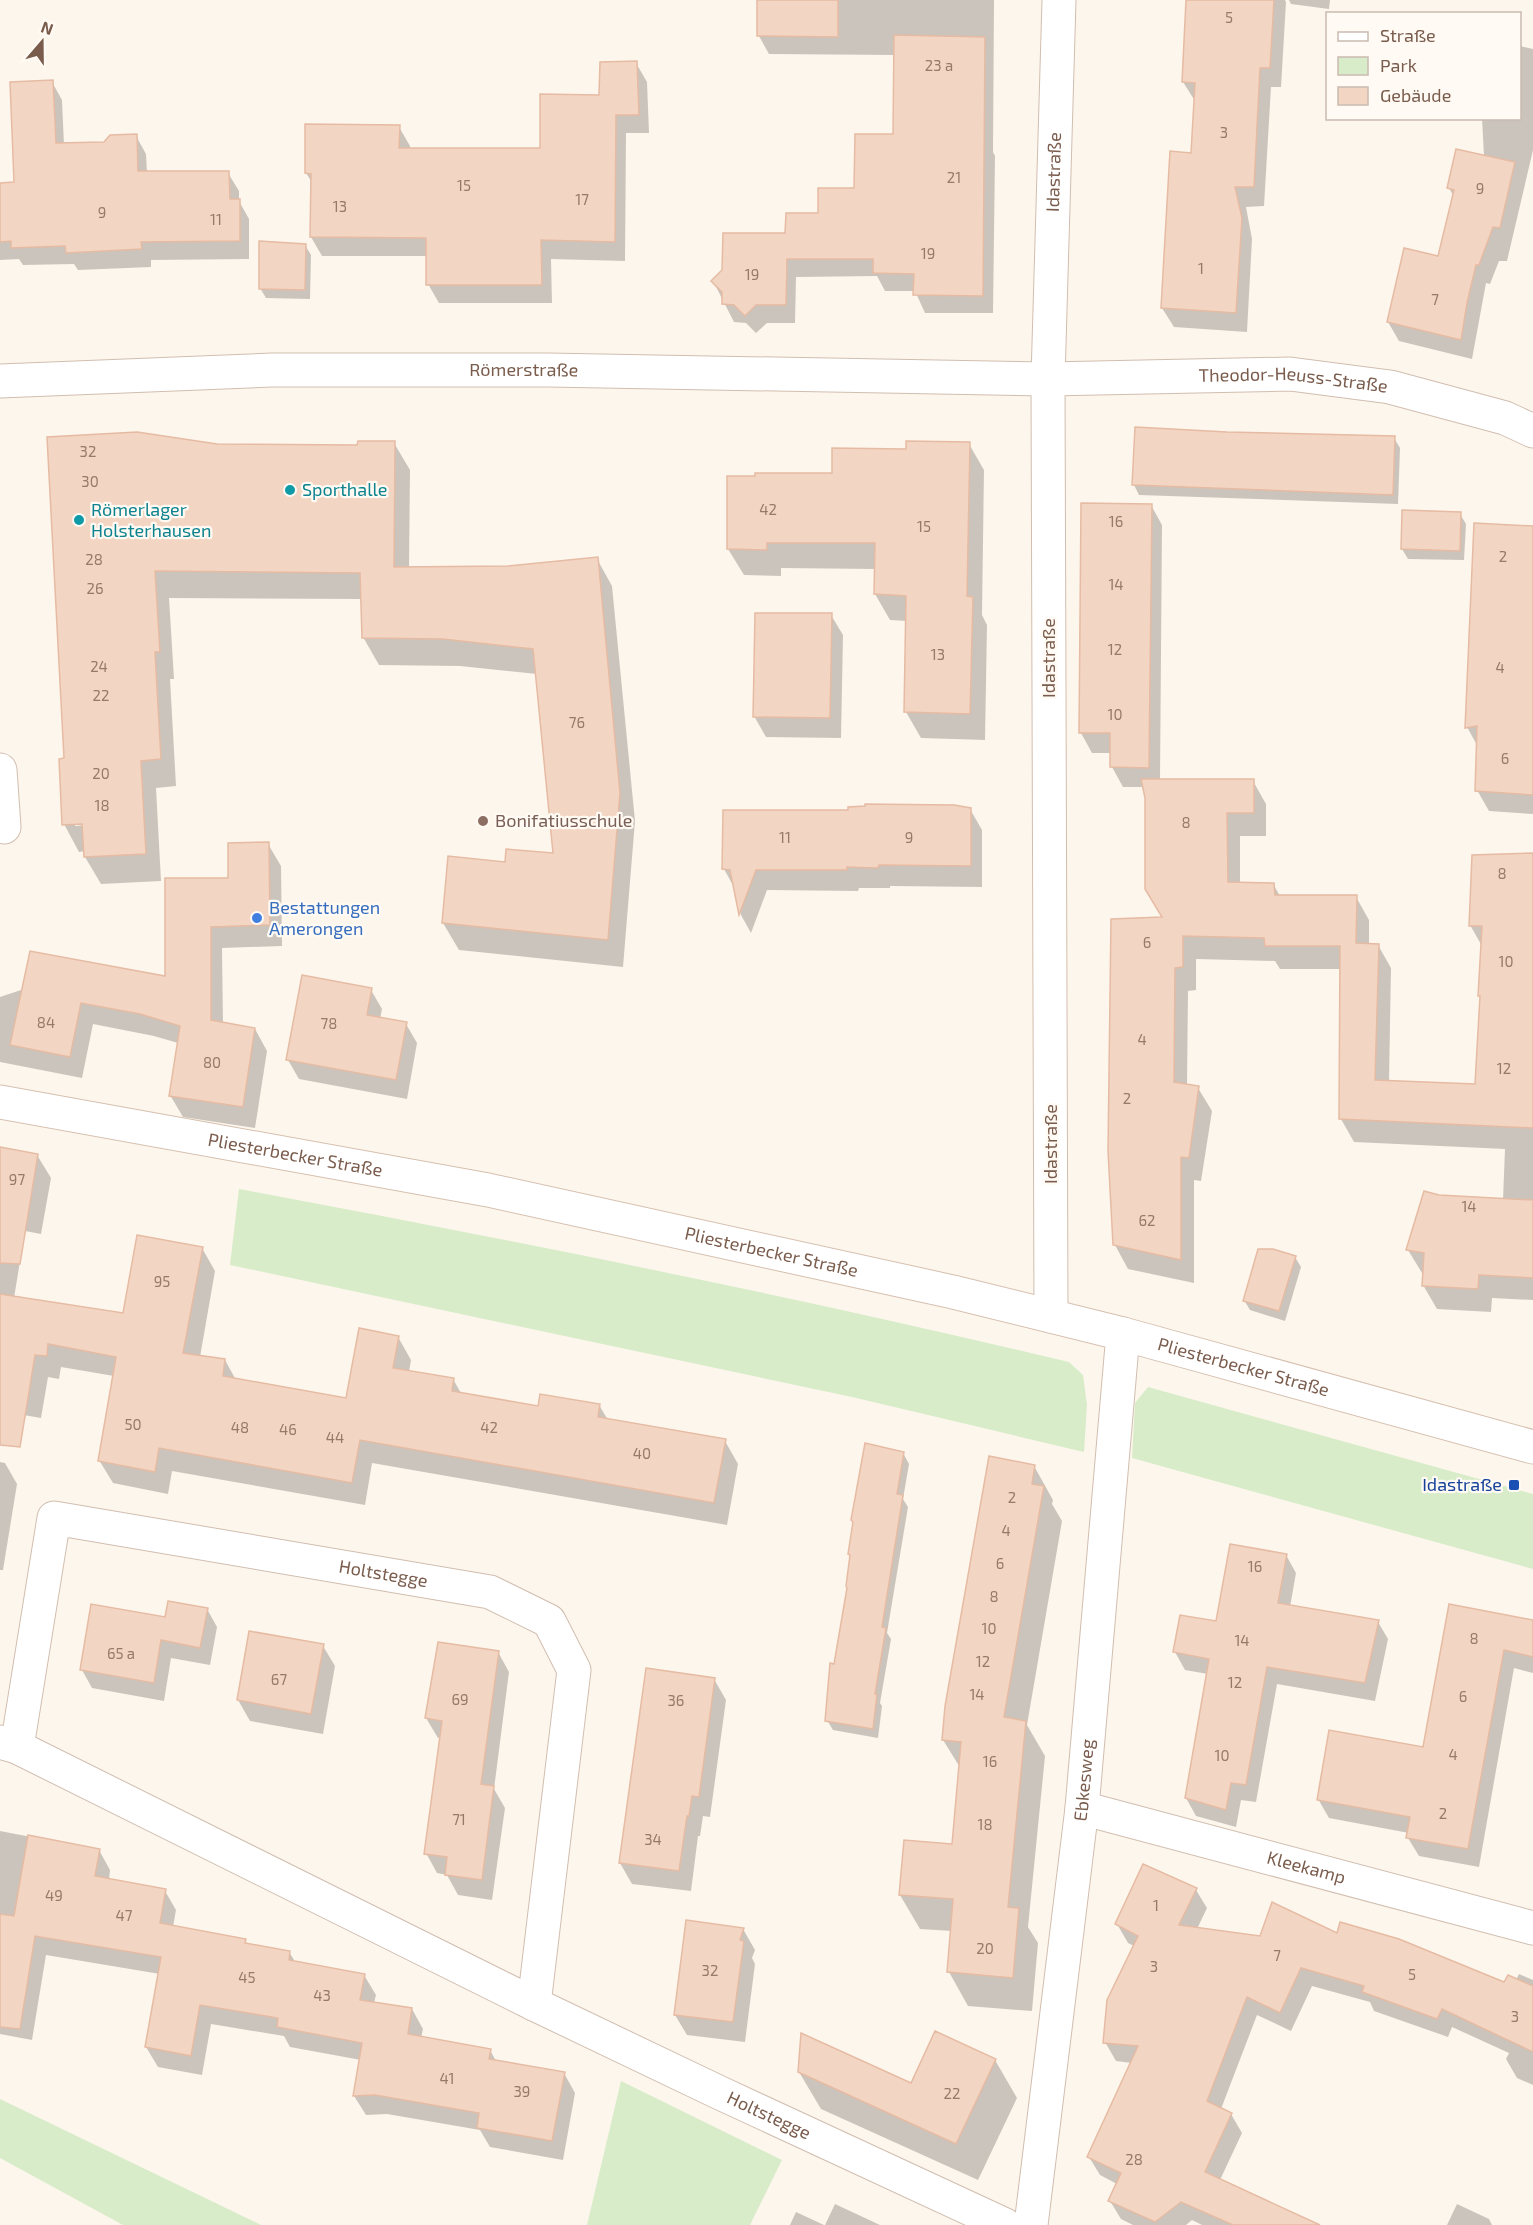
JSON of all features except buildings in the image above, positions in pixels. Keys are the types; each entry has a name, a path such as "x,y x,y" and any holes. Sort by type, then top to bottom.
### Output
{"street":[{"name":"Idastraße","path":"1051,1316 1048,380 1059,0"},
{"name":"Römerstraße","path":"0,381 272,370 548,370 1048,380"},
{"name":"Theodor-Heuss-Straße","path":"1048,380 1290,374 1390,387 1505,418 1533,431"},
{"path":"0,770 4,827"},
{"name":"Pliesterbecker Straße","path":"0,1101 488,1190 953,1292 1123,1334 1533,1447"},
{"name":"Ebkesweg","path":"1031,2225 1082,1808 1123,1334"},
{"name":"Holtstegge","path":"534,2004 574,1670 549,1621 490,1592 54,1518 9,1745 534,2004 1005,2225"},
{"name":"Kleekamp","path":"1082,1808 1533,1928"}],"green space":[{"path":"239,1189 655,1270 862,1314 1069,1362 1083,1375 1087,1405 1084,1452 852,1397 230,1265"},
{"path":"1148,1387 1533,1494 1533,1569 1132,1458 1135,1403"},
{"path":"621,2081 782,2160 750,2225 587,2225"},
{"path":"0,2099 261,2225 123,2225 0,2158"}],"place":[{"name":"Sporthalle","path":"290,490"},
{"name":"Römerlager Holsterhausen","path":"79,520"},
{"name":"Bonifatiusschule","path":"483,821"},
{"name":"Bestattungen Amerongen","path":"257,918"},
{"name":"Idastraße","path":"1514,1485"}]}
